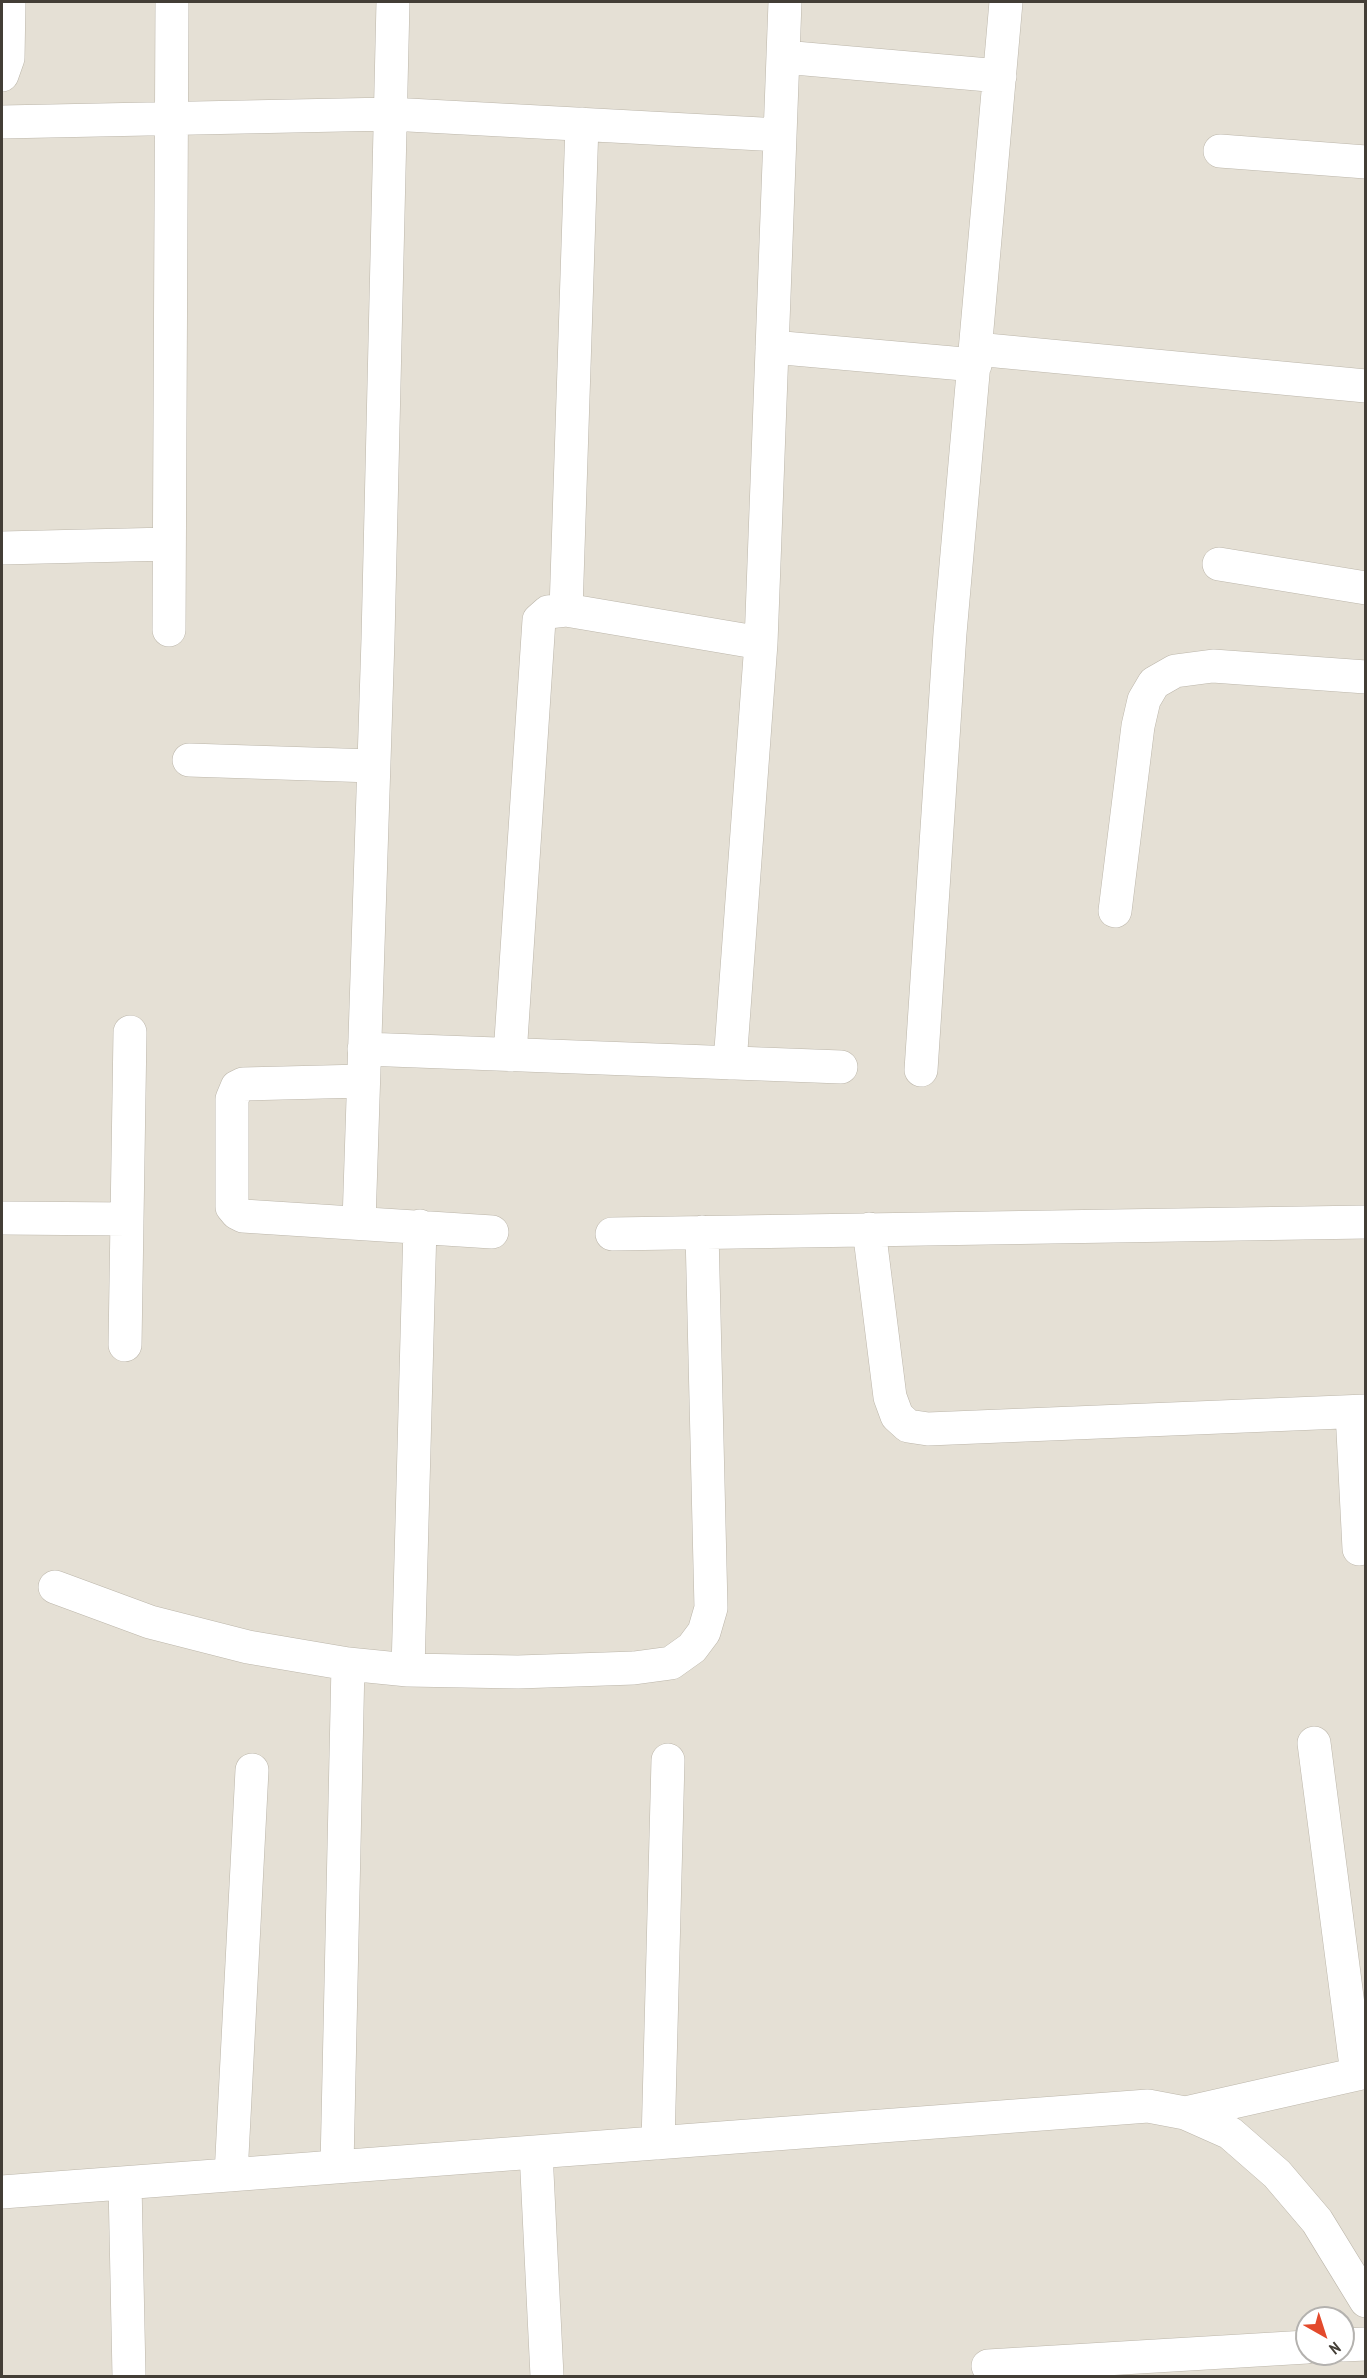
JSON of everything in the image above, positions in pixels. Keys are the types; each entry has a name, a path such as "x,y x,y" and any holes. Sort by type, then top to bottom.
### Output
{"street":[{"path":"169,630 172,2"},
{"path":"359,1222 374,766 393,2"},
{"path":"730,1063 761,642 785,2"},
{"path":"921,1070 949,645 1006,2"},
{"path":"2,75 8,58 7,8"},
{"path":"783,57 1000,76"},
{"path":"2,122 390,114 780,135"},
{"path":"566,610 582,124"},
{"path":"1220,151 1365,162"},
{"path":"772,347 975,357 1365,386"},
{"path":"2,548 169,544"},
{"path":"1219,564 1365,588"},
{"path":"510,1055 539,620 548,612 566,610 761,642"},
{"path":"1115,911 1138,726 1144,700 1154,683 1175,671 1213,666 1365,677"},
{"path":"189,760 374,766"},
{"path":"125,1345 130,1032"},
{"path":"492,1232 243,1216 237,1213 232,1208 232,1099 237,1087 243,1084 364,1065 510,1055 841,1067"},
{"path":"2,1218 127,1219"},
{"path":"612,1234 1365,1222"},
{"path":"408,1670 420,1226"},
{"path":"869,1229 890,1397 897,1416 908,1426 928,1429 1359,1412 1359,1549"},
{"path":"55,1587 150,1622 248,1647 348,1664 408,1670 518,1672 634,1668 671,1663 692,1648 704,1632 711,1608 702,1232"},
{"path":"337,2166 348,1664"},
{"path":"1185,2112 1361,2073 1314,1743"},
{"path":"658,2143 668,1760"},
{"path":"231,2175 252,1770"},
{"path":"2,2192 1148,2106 1185,2112 1230,2133 1276,2174 1317,2221 1365,2301"},
{"path":"536,2152 547,2376"},
{"path":"125,2182 129,2376"},
{"path":"988,2366 1295,2348"}],"shaded area":[{"path":"2,2 1365,2 1365,2376 2,2376"}]}
